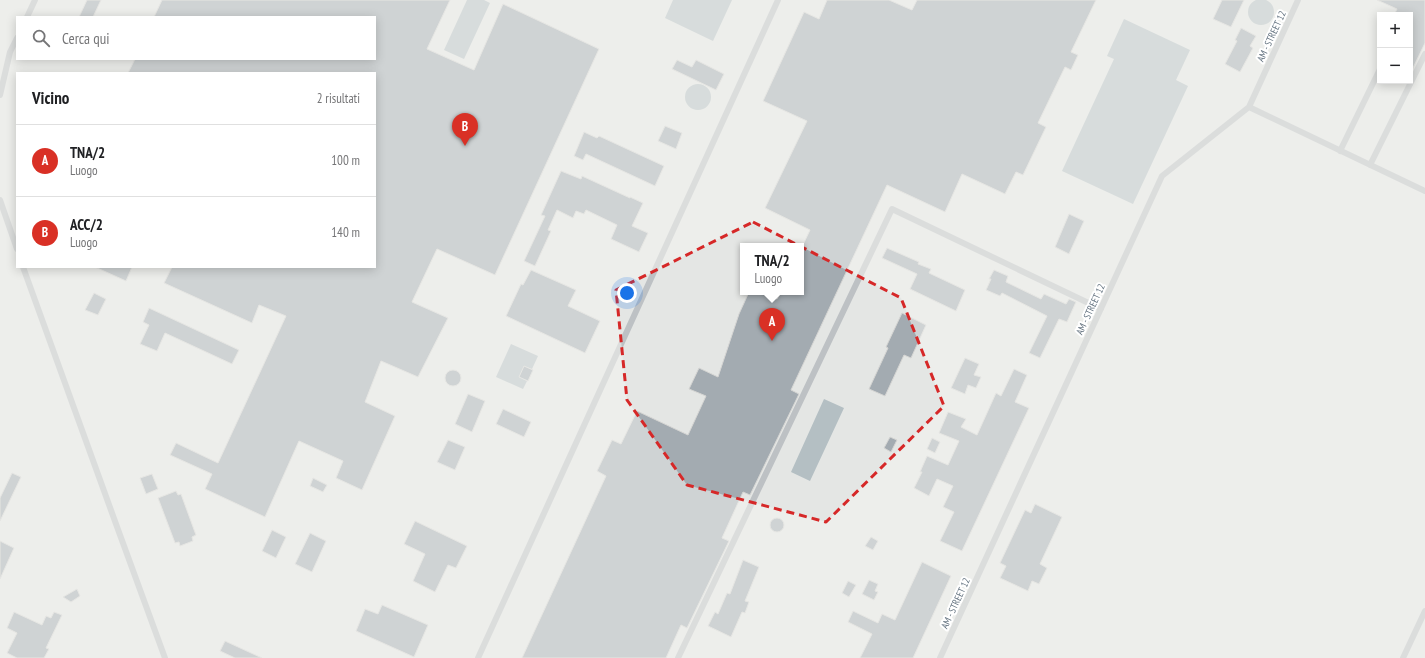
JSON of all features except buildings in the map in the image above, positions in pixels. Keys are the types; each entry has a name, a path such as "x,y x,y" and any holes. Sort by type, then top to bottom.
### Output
{"lane":[{"path":"27,16 35,0"},
{"path":"478,658 778,0"},
{"name":"AM - STREET 12","path":"940,658 1162,176 1249,107 1298,0"},
{"path":"0,95 10,52 16,40"},
{"path":"1370,165 1425,54"},
{"path":"1340,151 1377,75"},
{"path":"1249,107 1425,192"},
{"path":"0,200 16,246"},
{"path":"678,658 892,209 1101,308"},
{"path":"24,268 165,658"},
{"path":"1403,658 1425,611"}],"highlighted area":[{"path":"753,222 901,298 944,406 826,522 687,485 627,400 616,290"}],"shaded area":[{"path":"1261,-1 1270,3 1274,12 1270,21 1261,25 1252,21 1248,12 1252,3"},
{"path":"0,0 1425,0 1425,658 0,658"},
{"path":"467,0 484,0 490,3 464,59 444,50"},
{"path":"673,0 732,0 713,41 665,18"},
{"path":"1124,19 1190,50 1176,80 1188,86 1133,204 1062,171 1114,59 1107,56"},
{"path":"698,84 707,88 711,97 707,106 698,110 689,106 685,97 689,88"},
{"path":"511,344 538,356 532,369 524,366 519,377 527,381 523,389 496,377"},
{"path":"824,399 844,408 810,481 791,472"}],"place":[{"name":"ACC/2","path":"465,146"},
{"name":"TNA/2","path":"772,341"}]}
